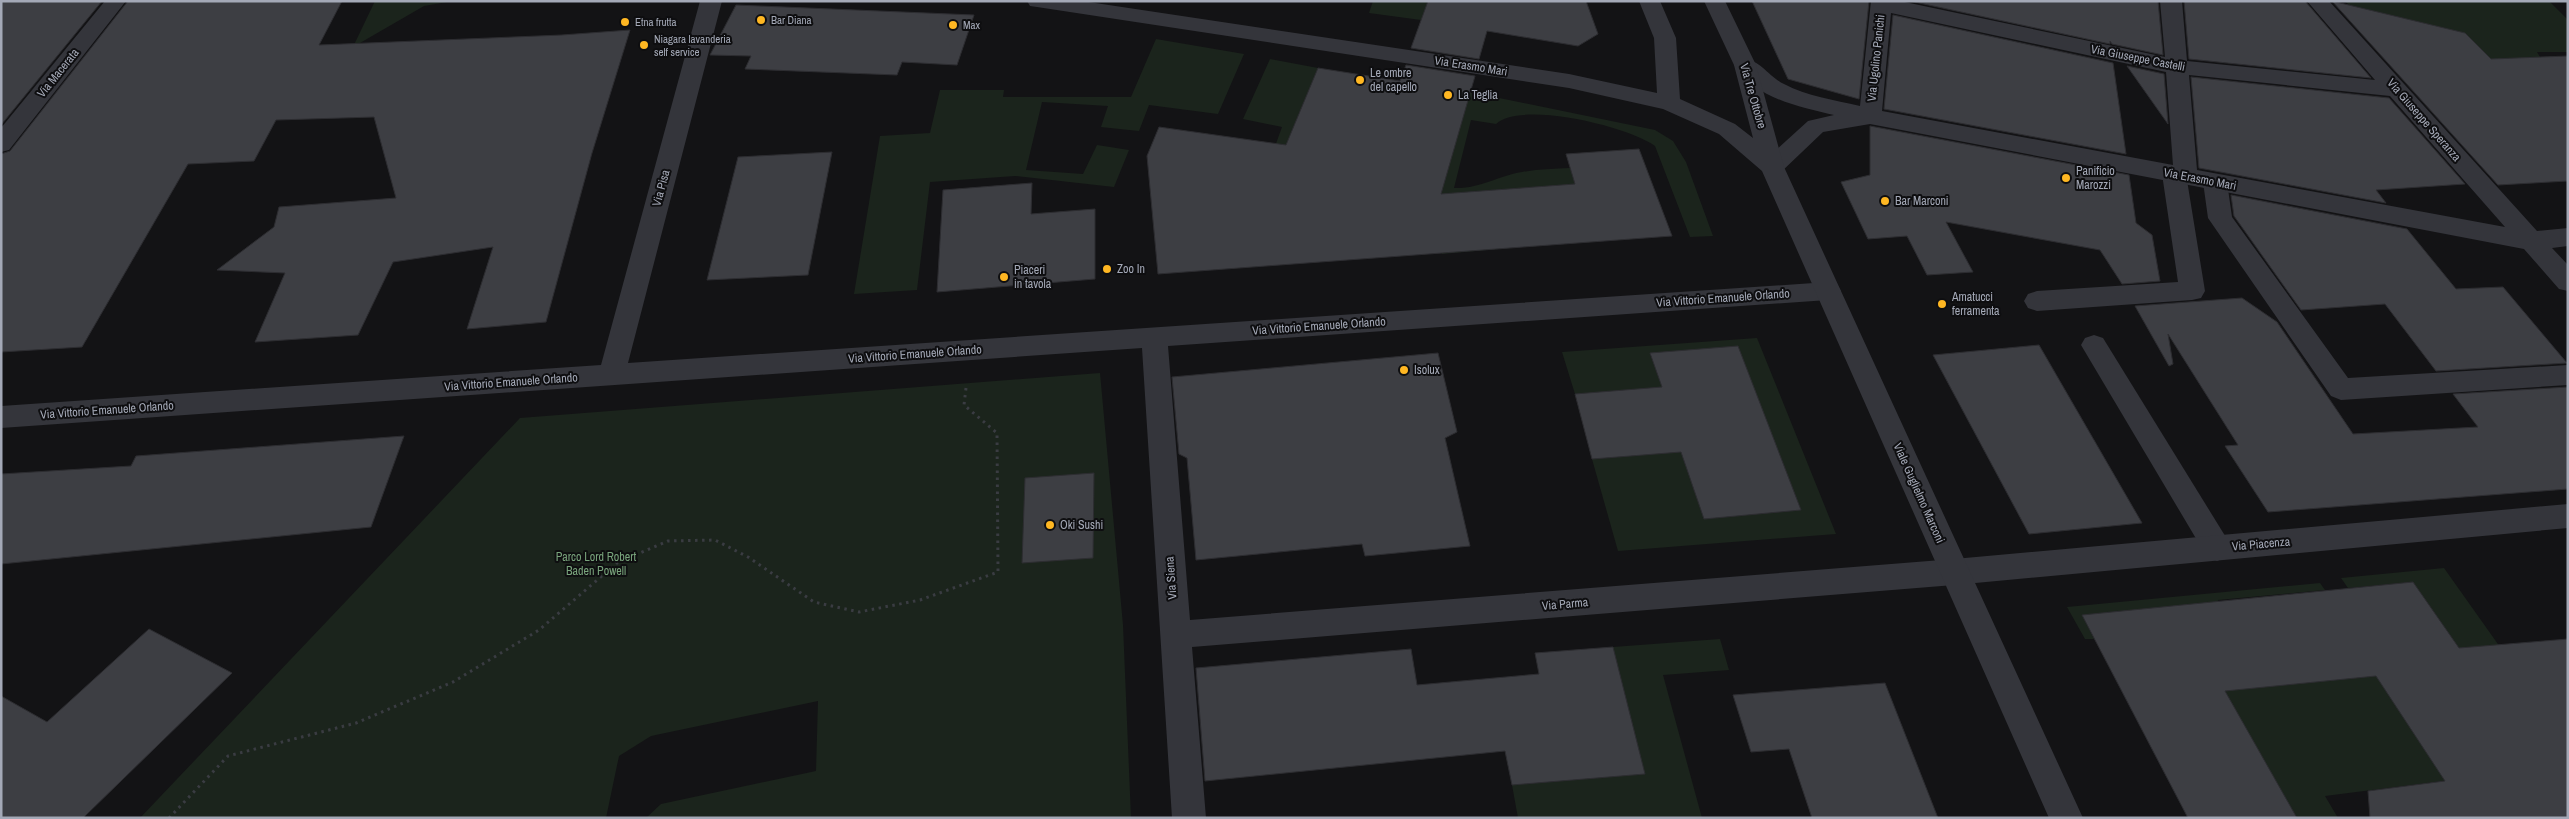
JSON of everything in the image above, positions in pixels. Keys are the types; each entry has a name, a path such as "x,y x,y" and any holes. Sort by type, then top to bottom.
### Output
{"street":[{"name":"Via Macerata","path":"1,144 116,1"},
{"name":"Via Pisa","path":"612,375 711,1"},
{"name":"Via Erasmo Mari","path":"1037,1 1569,81 1670,103 1727,129 1772,167 1816,126 1870,116"},
{"path":"1649,1 1665,38 1670,103"},
{"name":"Via Tre Ottobre","path":"1714,1 1745,65 1772,167"},
{"path":"2037,301 2192,291 2180,175 2177,66 2171,1"},
{"name":"Via Giuseppe Speranza","path":"2317,1 2568,282"},
{"name":"Via Giuseppe Castelli","path":"1882,3 2177,66 2398,90"},
{"name":"Via Ugolino Panichi","path":"1870,116 1882,3"},
{"name":"Via Erasmo Mari","path":"1745,65 1774,89 1806,101 1870,116 2530,240 2568,237"},
{"name":"Viale Guglielmo Marconi","path":"1772,167 2066,818"},
{"path":"2215,182 2220,218 2341,389 2568,375"},
{"name":"Via Vittorio Emanuele Orlando","path":"1,417 1828,291"},
{"name":"Via Siena","path":"1154,338 1189,818"},
{"path":"2094,345 2217,548"},
{"name":"Via Piacenza","path":"1954,572 2568,516"},
{"name":"Via Parma","path":"1176,635 1954,572"}],"path":[{"path":"169,818 228,756 356,723 453,682 539,630 617,563 668,542 715,540 748,557 814,602 859,612 920,600 998,572 997,433 964,405 970,350"}],"green space":[{"path":"375,1 453,1 424,6 353,47"},
{"path":"1373,1 1428,1 1421,20 1369,13"},
{"path":"2345,1 2549,1 2568,20 2568,52 2537,52 2540,57 2515,85 2465,33 2349,5"},
{"path":"1156,39 1244,54 1218,114 1149,105 1139,131 1101,127 1108,106 1042,102 1026,170 1083,174 1097,145 1129,150 1114,187 1015,176 930,182 917,290 854,294 880,136 930,133 940,90 1004,90 1003,97 1131,97"},
{"path":"1270,59 1318,68 1280,159 1274,149 1282,127 1243,119"},
{"path":"1470,92 1655,130 1673,141 1686,162 1713,236 1690,237 1655,146 1623,131 1600,124 1551,115 1528,115 1509,117 1496,124 1471,120 1454,188 1472,186 1522,172 1570,168 1575,184 1494,190 1510,248 1442,254 1432,209"},
{"path":"1757,338 1836,534 1618,551 1592,459 1681,452 1704,519 1801,510 1737,346 1650,354 1662,387 1575,394 1562,352"},
{"name":"Parco Lord Robert Baden Powell","path":"1100,373 1123,625 1131,818 646,818 661,804 816,771 818,701 651,736 619,756 606,818 140,818 520,418"},
{"path":"2444,568 2568,743 2559,766 2325,796 2338,818 2297,818 2176,606 2082,615 2094,639 2085,639 2067,607 2320,583 2325,590 2218,600 2269,686 2376,676 2506,715 2413,582 2348,588 2341,578"},
{"path":"1720,639 1729,670 1663,675 1702,818 1518,818 1512,785 1644,774 1613,647"}],"building":[{"path":"1,1 102,1 1,125"},
{"path":"128,1 342,1 319,45 562,35 630,30 592,153 546,322 467,329 493,247 393,262 358,335 255,342 285,273 217,270 274,227 279,207 396,198 374,117 276,120 254,161 188,164 82,347 1,352 1,154 10,151"},
{"path":"1428,1 1586,1 1598,34 1578,46 1487,31 1479,59 1411,48"},
{"path":"1752,1 1869,1 1859,99 1788,79"},
{"path":"1910,1 2158,1 2163,55 2112,44 2110,41 2110,44"},
{"path":"2184,1 2305,1 2371,78 2189,59"},
{"path":"2332,1 2465,33 2491,59 2568,56 2568,181 2498,185"},
{"path":"736,5 974,15 957,65 902,62 897,75 745,69 751,56 710,55"},
{"path":"1893,15 2113,63 2126,154 1884,109"},
{"path":"1406,65 1475,76 1441,194 1575,184 1566,154 1639,149 1672,236 1158,274 1147,156 1159,127 1286,145 1318,68 1400,81"},
{"path":"2127,66 2164,74 2168,124"},
{"path":"2191,77 2389,98 2465,184 2376,190 2386,203 2199,168"},
{"path":"1870,126 2129,175 2136,223 2152,235 2160,281 2122,284 2100,250 1946,222 1973,272 1927,275 1907,236 1868,239 1841,182 1870,175"},
{"path":"832,152 808,275 707,280 738,157"},
{"path":"1032,183 1031,214 1095,209 1095,279 937,292 943,190"},
{"path":"2231,195 2407,229 2456,289 2503,287 2567,363 2436,371 2385,304 2301,310 2234,216"},
{"path":"2242,298 2277,322 2353,434 2478,427 2453,394 2568,387 2568,489 2268,512 2225,446 2238,445 2168,334 2173,364 2169,366 2135,306"},
{"path":"2039,345 2142,523 2029,534 1933,355"},
{"path":"1738,346 1801,510 1704,519 1681,452 1592,459 1575,394 1662,387 1650,353"},
{"path":"1438,353 1457,432 1445,438 1470,546 1365,556 1362,544 1196,560 1187,458 1179,454 1172,377"},
{"path":"404,436 371,527 1,564 1,474 131,466 136,456"},
{"path":"1094,473 1093,558 1022,563 1025,478"},
{"path":"2413,582 2459,648 2568,639 2568,818 2370,818 2368,791 2445,781 2376,676 2225,691 2297,818 2188,818 2082,615"},
{"path":"149,629 232,673 83,818 1,818 1,696 47,722"},
{"path":"1613,647 1645,774 1512,785 1505,751 1205,781 1196,668 1411,649 1417,685 1539,674 1535,653"},
{"path":"1885,683 1938,818 1812,818 1789,749 1751,752 1733,695"}],"place":[{"name":"Bar Diana","path":"761,20"},
{"name":"Etna frutta","path":"625,22"},
{"name":"Max","path":"953,25"},
{"name":"Niagara lavanderia self service","path":"644,45"},
{"name":"Le ombre del capello","path":"1360,80"},
{"name":"La Teglia","path":"1448,95"},
{"name":"Panificio Marozzi","path":"2066,178"},
{"name":"Bar Marconi","path":"1885,201"},
{"name":"Zoo In","path":"1107,269"},
{"name":"Piaceri in tavola","path":"1004,277"},
{"name":"Amatucci ferramenta","path":"1942,304"},
{"name":"Isolux","path":"1404,370"},
{"name":"Oki Sushi","path":"1050,525"}]}
